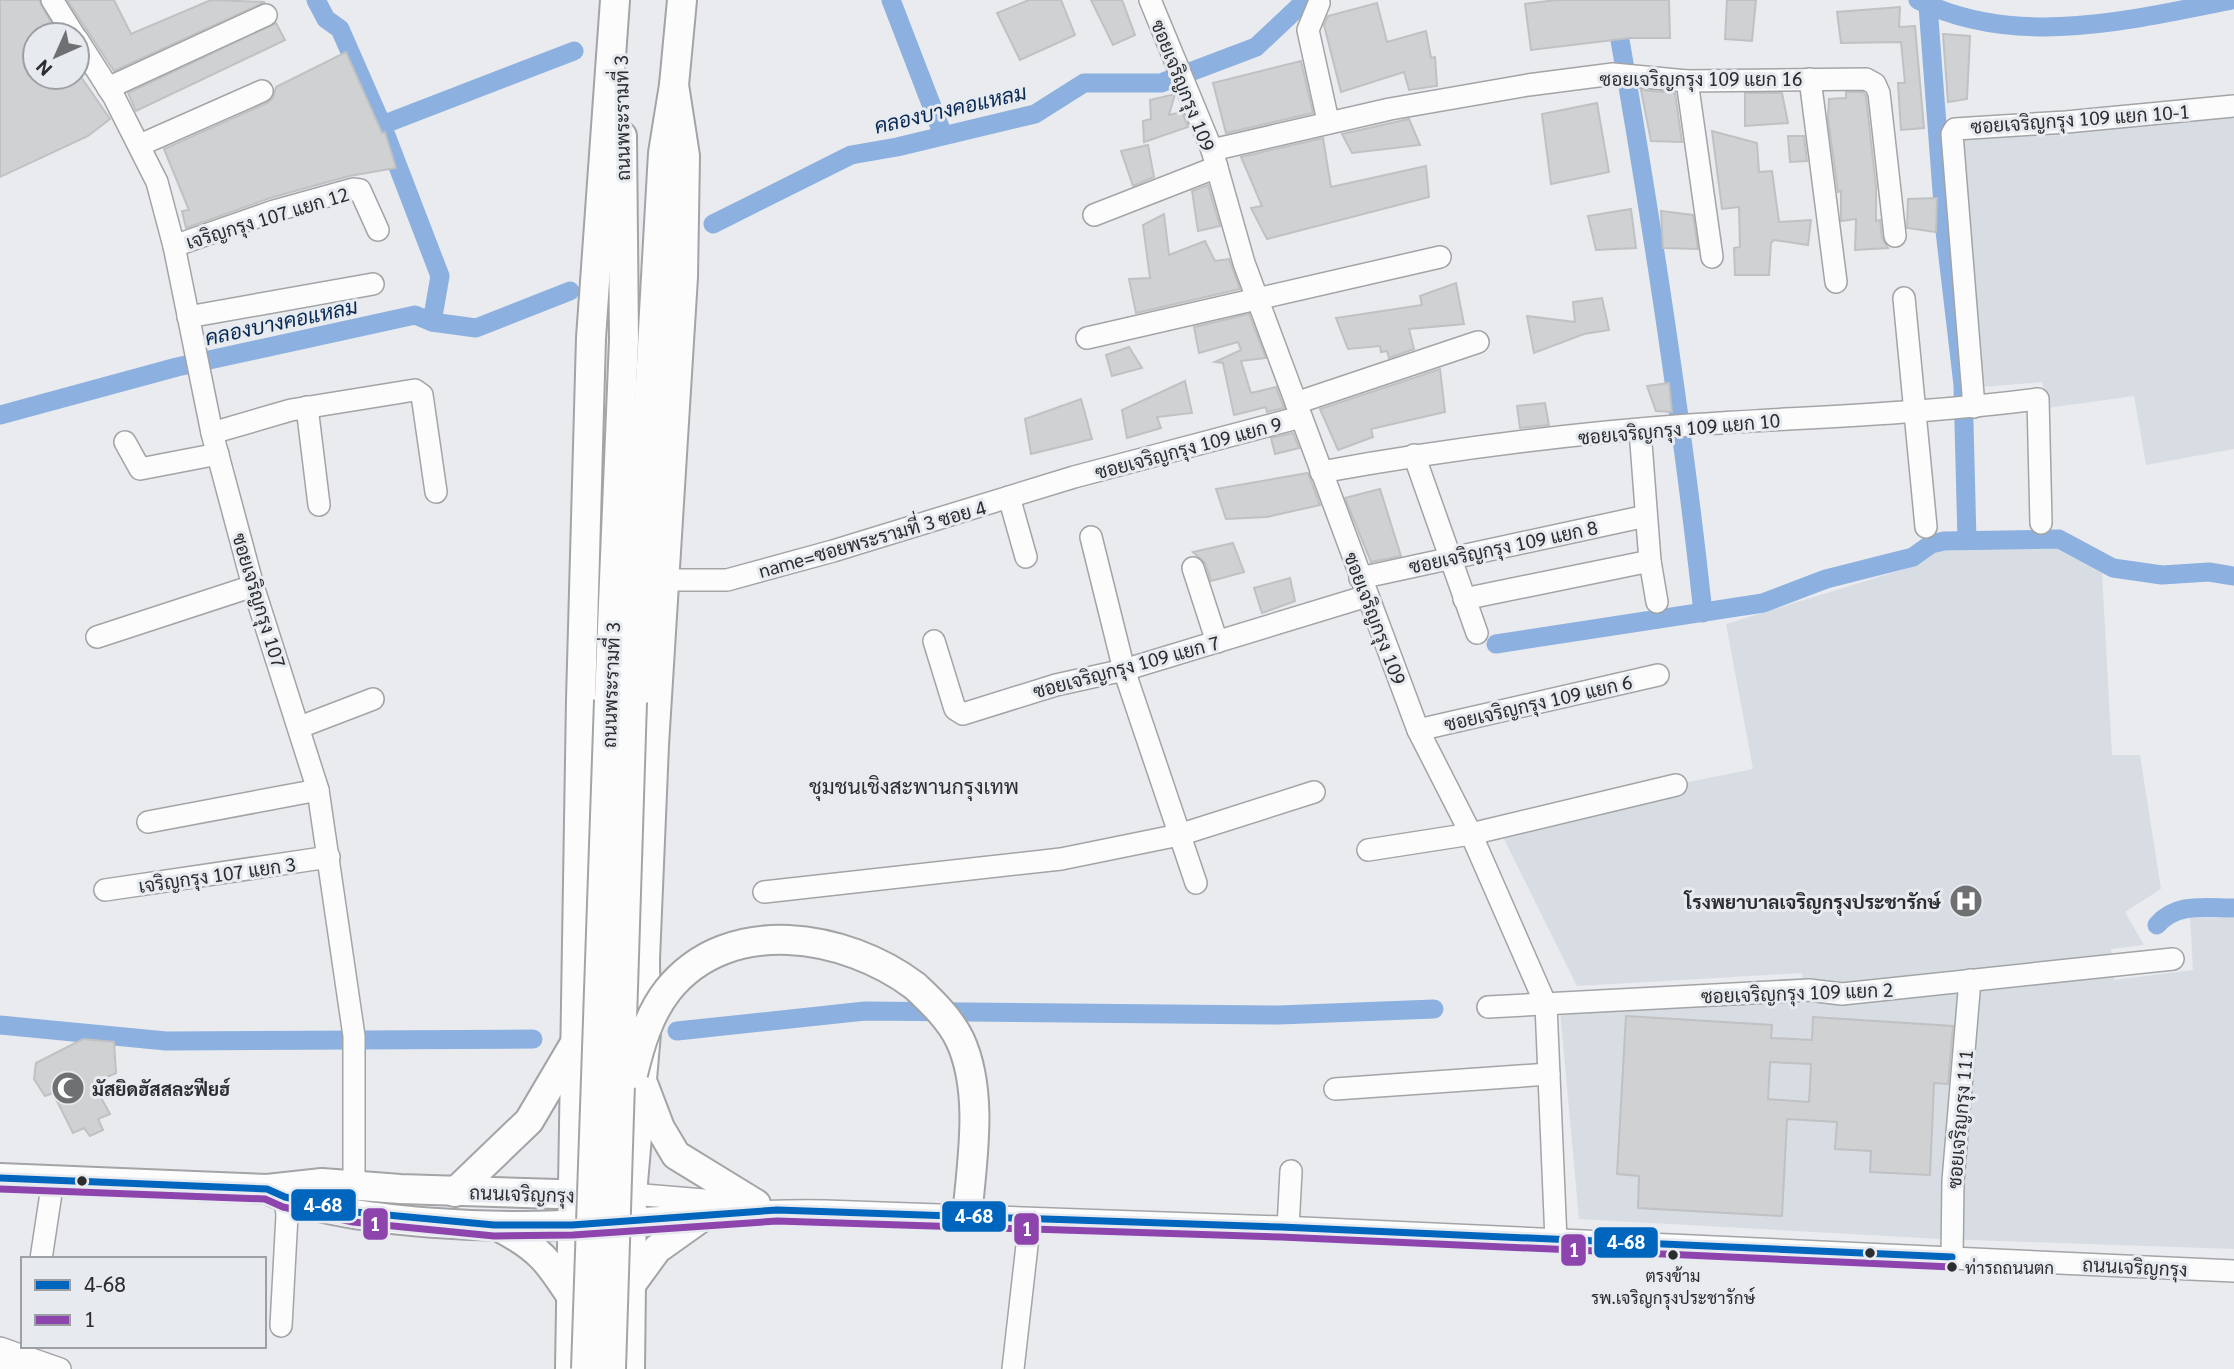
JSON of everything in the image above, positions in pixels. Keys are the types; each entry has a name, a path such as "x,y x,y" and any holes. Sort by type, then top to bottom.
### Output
{"main road":[{"name":"ถนนพระรามที่ 3","path":"611,1369 621,1122 620,701 624,340 621,67 615,0"},
{"name":"ถนนพระรามที่ 3","path":"570,1369 591,338 615,0"},
{"name":"ถนนพระรามที่ 3","path":"586,1369 620,701 663,153 674,85 682,0"},
{"name":"ถนนพระรามที่ 3","path":"630,1369 631,1206 646,1033 645,959 684,256 685,156 674,85"},
{"path":"621,1122 641,1044 655,1009 689,968 727,949 795,939 859,953 898,973 915,986 948,1021 960,1039 970,1067 972,1094 967,1217"},
{"path":"578,947 588,980 594,987 612,994 628,989 645,959"},
{"path":"455,1192 529,1121 577,1040"},
{"path":"642,1080 660,1128 677,1155 767,1207"},
{"name":"ถนนเจริญกรุง","path":"0,1178 276,1193 393,1218 494,1225 572,1225 631,1206"},
{"name":"ถนนเจริญกรุง","path":"276,1193 322,1183 354,1184 455,1192 573,1195 631,1206"},
{"path":"630,1286 657,1249 702,1217"},
{"path":"494,1225 530,1242 551,1264 573,1299"},
{"path":"0,1363 15,1369"}],"street":[{"name":"ซอยเจริญกรุง 107","path":"52,0 66,21"},
{"name":"ซอยเจริญกรุง 109","path":"1150,0 1214,158 1258,298 1418,730 1471,834 1546,1005 1556,1240"},
{"path":"1319,3 1308,30 1328,121"},
{"path":"108,88 266,15"},
{"name":"ซอยเจริญกรุง 107","path":"91,61 140,145 157,182 174,246 212,433 253,586 318,790 354,1045 354,1184"},
{"name":"ซอยเจริญกรุง 109 แยก 16","path":"1094,215 1214,158 1328,121 1528,85 1613,74 1687,81 1866,79 1875,84 1880,93 1895,236"},
{"path":"1810,79 1836,282"},
{"path":"1687,81 1712,257"},
{"path":"140,145 262,91"},
{"name":"ซอยเจริญกรุง 109 แยก 10-1","path":"1966,408 1952,134 1955,129 2066,122 2234,106"},
{"name":"เจริญกรุง 107 แยก 12","path":"174,246 274,211 353,189 360,190 364,196 378,230"},
{"path":"1087,338 1440,257"},
{"path":"188,317 373,284"},
{"path":"1904,298 1917,411 1926,527"},
{"name":"ซอยเจริญกรุง 109 แยก 9","path":"1074,477 1298,410 1478,342"},
{"path":"212,433 307,407 415,390 422,395 436,492"},
{"name":"ซอยเจริญกรุง 109 แยก 10","path":"1321,472 1414,455 1640,430 1966,408 2039,399 2041,523"},
{"path":"307,407 319,505"},
{"path":"1640,430 1650,561 1657,602"},
{"path":"125,442 140,469 218,454"},
{"path":"1414,455 1476,632"},
{"name":"name=ซอยพระรามที่ 3 ซอย 4","path":"666,580 717,582 833,551 1074,477"},
{"path":"1009,497 1026,557"},
{"name":"ซอยเจริญกรุง 109 แยก 8","path":"1363,587 1450,557 1646,516"},
{"path":"1091,537 1124,670 1196,883"},
{"path":"1464,599 1650,561"},
{"path":"1193,568 1217,642"},
{"path":"97,637 253,586"},
{"name":"ซอยเจริญกรุง 109 แยก 7","path":"934,641 955,709 963,714 1056,685 1124,670 1217,642 1363,587"},
{"name":"ซอยเจริญกรุง 109 แยก 6","path":"1418,730 1658,675"},
{"path":"300,727 373,699"},
{"path":"1368,850 1471,834 1676,785"},
{"path":"148,822 318,790"},
{"path":"764,892 1061,859 1179,835 1314,792"},
{"name":"เจริญกรุง 107 แยก 3","path":"105,890 329,857"},
{"name":"ซอยเจริญกรุง 109 แยก 2","path":"1488,1007 1546,1005 1596,999 1809,990 1842,994 2172,959"},
{"name":"ซอยเจริญกรุง 111","path":"1952,1257 1953,1181 1970,980"},
{"path":"1335,1089 1549,1074"},
{"path":"1288,1227 1291,1171"},
{"path":"41,1257 53,1180"},
{"path":"276,1193 287,1215 281,1326"},
{"name":"ถนนเจริญกรุง","path":"631,1206 767,1207 967,1217 1288,1227 2234,1271"},
{"name":"ถนนเจริญกรุง","path":"631,1206 702,1217 767,1207"},
{"path":"1013,1369 1030,1219"},
{"path":"0,1348 60,1369"}],"shaded area":[{"path":"2234,113 2234,449 2146,465 2134,396 2047,408 2042,382 1980,387 1962,138"},
{"name":"โรงพยาบาลเจริญกรุงประชารักษ์","path":"2053,547 2102,573 2112,755 2140,755 2161,889 2125,912 2144,945 2111,949 2114,980 2193,970 2190,917 2234,918 2234,1249 1942,1239 1579,1219 1560,1011 1805,999 1802,973 1577,986 1495,821 1753,769 1726,624 1921,564 1936,551"}],"building":[{"path":"0,0 39,0 50,21 21,21 21,91 91,91 110,119 88,136 0,177"},
{"path":"67,0 114,0 131,34 211,0 265,2 114,71 91,36 91,21 81,21"},
{"path":"1029,0 1061,0 1075,35 1020,60 997,13"},
{"path":"1091,0 1122,0 1135,35 1113,45"},
{"path":"1556,0 1669,0 1670,38 1630,38 1531,50 1525,4"},
{"path":"1727,0 1756,0 1752,41 1725,39"},
{"path":"1377,3 1387,42 1426,31 1431,58 1435,57 1437,86 1409,90 1404,72 1341,92 1324,25 1328,16"},
{"path":"1900,7 1899,27 1915,26 1924,128 1901,130 1898,83 1905,83 1901,42 1841,43 1837,12"},
{"path":"276,23 285,40 136,111 128,93"},
{"path":"1943,34 1970,36 1967,99 1948,102"},
{"path":"346,52 382,133 385,132 396,168 349,176 270,198 186,228 182,211 189,210 164,149 267,103 273,98 276,87"},
{"path":"1301,61 1313,113 1226,133 1213,83"},
{"path":"1641,90 1675,93 1682,142 1651,141"},
{"path":"1846,92 1863,92 1866,96 1876,187 1876,221 1880,220 1882,238 1888,248 1855,250 1856,219 1841,221 1841,191 1838,192 1828,119 1829,99 1846,98"},
{"path":"1745,93 1782,93 1788,123 1745,126"},
{"path":"1175,94 1169,115 1182,112 1188,127 1144,142 1143,121 1151,119 1150,100"},
{"path":"1597,103 1609,172 1551,184 1542,114"},
{"path":"1409,119 1420,145 1352,153 1342,134"},
{"path":"1712,131 1757,143 1759,172 1772,171 1779,222 1811,220 1808,245 1774,240 1771,243 1769,275 1735,275 1734,248 1740,247 1739,207 1722,209"},
{"path":"1788,136 1804,136 1807,161 1790,162"},
{"path":"1323,138 1331,187 1426,166 1429,197 1267,239 1251,208 1262,206 1241,157"},
{"path":"1148,145 1154,177 1133,186 1121,151"},
{"path":"1208,185 1220,226 1198,231 1192,191"},
{"path":"1937,198 1936,232 1907,228 1908,199"},
{"path":"1631,209 1636,248 1596,250 1588,216"},
{"path":"1661,211 1693,215 1698,249 1663,248"},
{"path":"1164,214 1169,255 1205,241 1215,261 1229,259 1240,289 1136,313 1129,279 1150,278 1143,225"},
{"path":"1456,283 1464,324 1409,329 1414,349 1389,358 1387,351 1381,352 1380,346 1348,349 1336,318 1422,305 1420,296"},
{"path":"1602,298 1609,330 1584,334 1534,353 1527,316 1575,322 1573,302"},
{"path":"1249,314 1266,358 1241,361 1251,393 1276,387 1284,408 1267,412 1266,407 1234,415 1223,363 1215,362 1241,350 1238,342 1199,353 1194,327"},
{"path":"1129,347 1142,368 1112,376 1106,355"},
{"path":"1440,369 1445,412 1371,429 1373,437 1338,450 1320,409"},
{"path":"1185,381 1192,413 1157,417 1161,428 1127,438 1122,410"},
{"path":"1669,383 1672,412 1656,411 1647,386"},
{"path":"1081,399 1092,439 1031,454 1025,419"},
{"path":"1545,403 1549,425 1520,428 1517,406"},
{"path":"1293,433 1299,448 1275,454 1271,438"},
{"path":"1308,473 1320,505 1267,517 1226,519 1216,489"},
{"path":"1380,489 1401,556 1371,562 1345,498"},
{"path":"1233,543 1244,572 1211,581 1205,563 1193,552"},
{"path":"1290,578 1295,601 1262,613 1254,588"},
{"path":"1626,1016 1772,1025 1771,1038 1812,1040 1813,1017 1953,1026 1948,1084 1934,1083 1930,1175 1870,1172 1871,1151 1835,1149 1837,1122 1787,1119 1782,1216 1638,1208 1639,1176 1617,1174","holes":["1770,1062 1811,1064 1809,1102 1768,1099"]},
{"name":"มัสยิดฮัสสละฟียฮ์","path":"83,1039 114,1042 116,1073 93,1083 110,1114 98,1119 103,1130 90,1136 84,1128 73,1133 53,1093 45,1096 34,1079 36,1063"}],"waterway":[{"path":"316,0 326,19 340,29 382,125"},
{"path":"891,0 943,135"},
{"name":"คลองบางคอแหลม","path":"713,224 851,155 897,147 1035,114 1084,83 1161,83 1256,47 1306,0"},
{"path":"1613,0 1663,306 1703,613"},
{"name":"คลองบางคอแหลม","path":"1918,0 1955,15 2034,27 2114,22 2232,0"},
{"path":"1928,6 1945,231 1963,385 1967,540"},
{"path":"432,322 440,276 382,125 574,51"},
{"name":"คลองบางคอแหลม","path":"0,415 177,367 415,315 432,322 476,328 570,291"},
{"path":"1496,644 1763,603 1826,579 1913,557 1931,544 1944,541 2059,539 2113,568 2162,575 2209,572 2234,576"},
{"path":"2157,925 2182,910 2202,907 2234,908"},
{"path":"677,1031 865,1011 1279,1015 1434,1009"},
{"path":"0,1025 166,1041 533,1039"}],"transit line":[{"name":"4-68","path":"0,1178 267,1189 285,1197 355,1212 494,1225 572,1225 777,1210 1281,1227 1952,1257"},
{"name":"1","path":"0,1189 265,1199 283,1207 353,1222 494,1236 573,1235 777,1221 1281,1237 1952,1267"}],"place":[{"name":"โรงพยาบาลเจริญกรุงประชารักษ์","path":"1966,901"},
{"name":"มัสยิดฮัสสละฟียฮ์","path":"68,1088"},
{"name":"ตรงข้าม รพ.เจริญกรุงประชารักษ์","path":"1673,1255"},
{"name":"ท่ารถถนนตก","path":"1952,1267"}],"district":[{"name":"ชุมชนเชิงสะพานกรุงเทพ","path":"914,785"}]}
